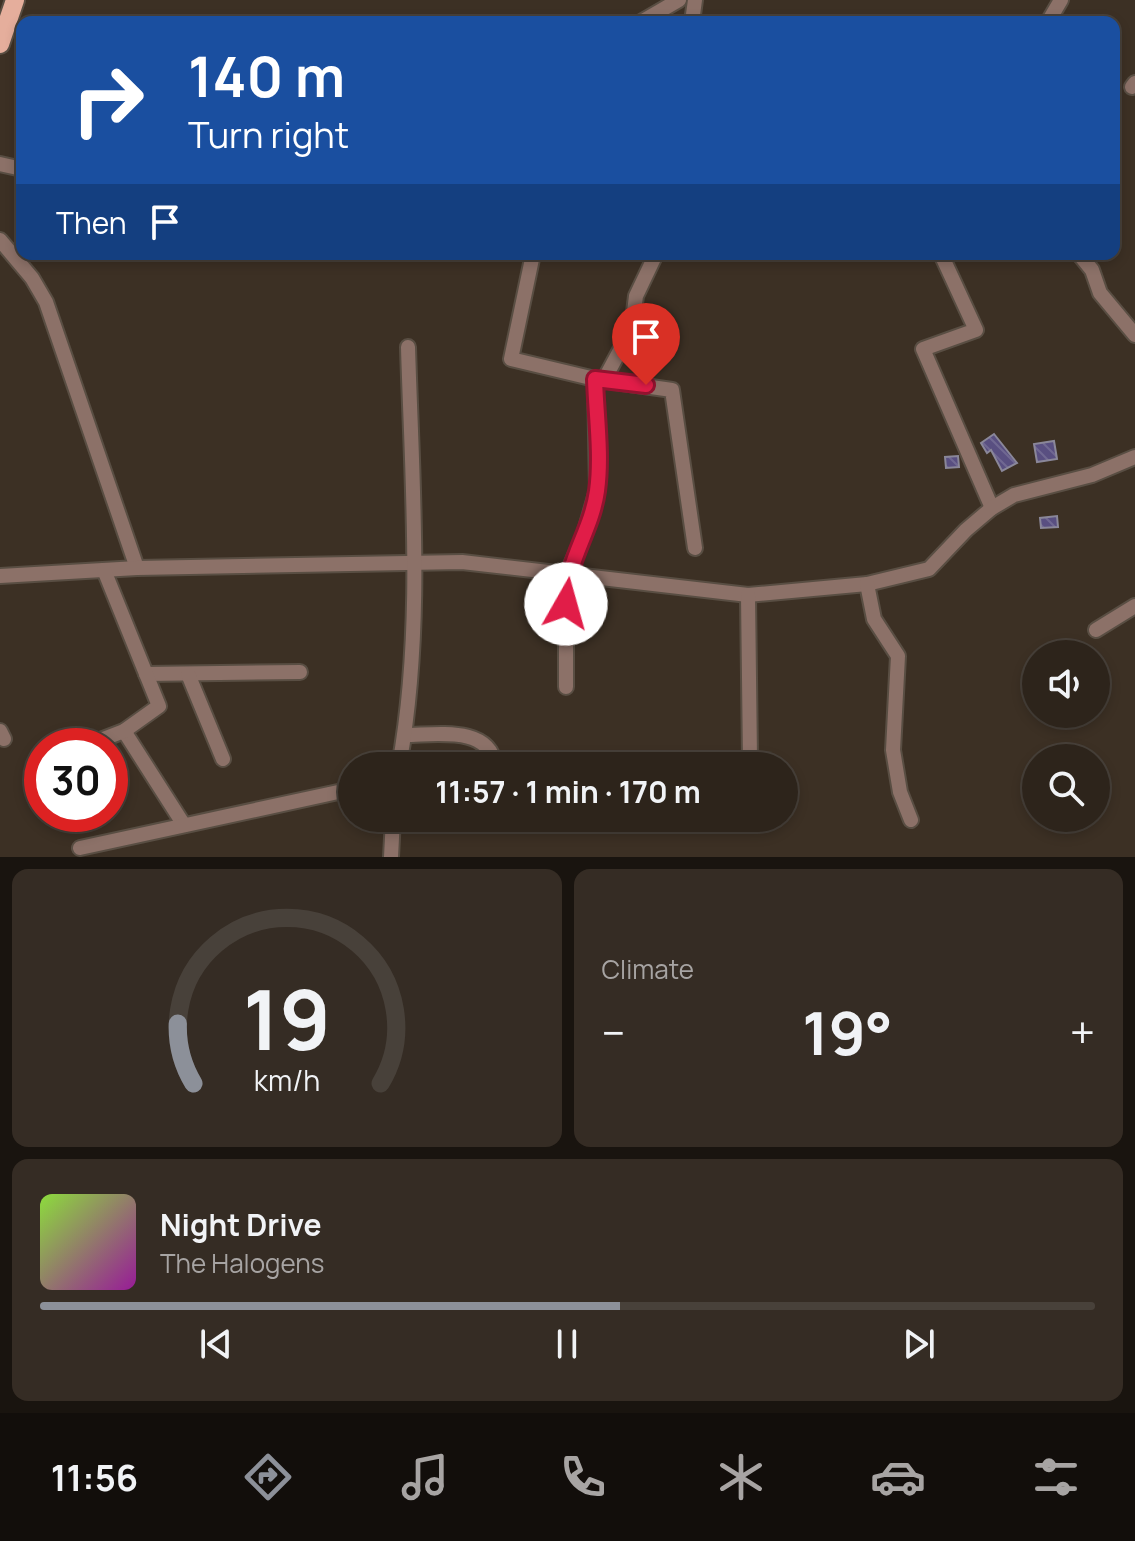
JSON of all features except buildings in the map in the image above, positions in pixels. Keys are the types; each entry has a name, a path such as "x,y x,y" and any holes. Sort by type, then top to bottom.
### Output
{"main road":[{"path":"0,44 15,0"}],"street":[{"path":"651,16 679,0"},
{"path":"0,240 16,259"},
{"path":"17,260 46,302 137,568"},
{"path":"532,260 511,359 599,379 672,390 695,548"},
{"path":"566,687 566,576 584,535 597,490 599,379 632,328 636,296 653,260"},
{"path":"944,260 976,330 923,349 992,508"},
{"path":"1084,260 1092,270 1100,293 1135,335"},
{"path":"402,752 415,564 408,347"},
{"path":"0,576 137,568 487,564 566,576 748,595 867,584 929,569 992,508 1014,495 1092,475 1135,457"},
{"path":"104,570 159,706 128,728"},
{"path":"867,584 874,619 898,656 893,750 900,792 911,820"},
{"path":"748,595 750,752"},
{"path":"1096,630 1135,606"},
{"path":"146,674 300,672"},
{"path":"188,674 223,759"},
{"path":"405,735 454,735 483,741 491,752"},
{"path":"128,737 184,825"},
{"path":"80,848 338,792"},
{"path":"391,857 392,832"}],"route":[{"path":"566,604 566,576 584,535 597,490 595,379 646,385"}]}
